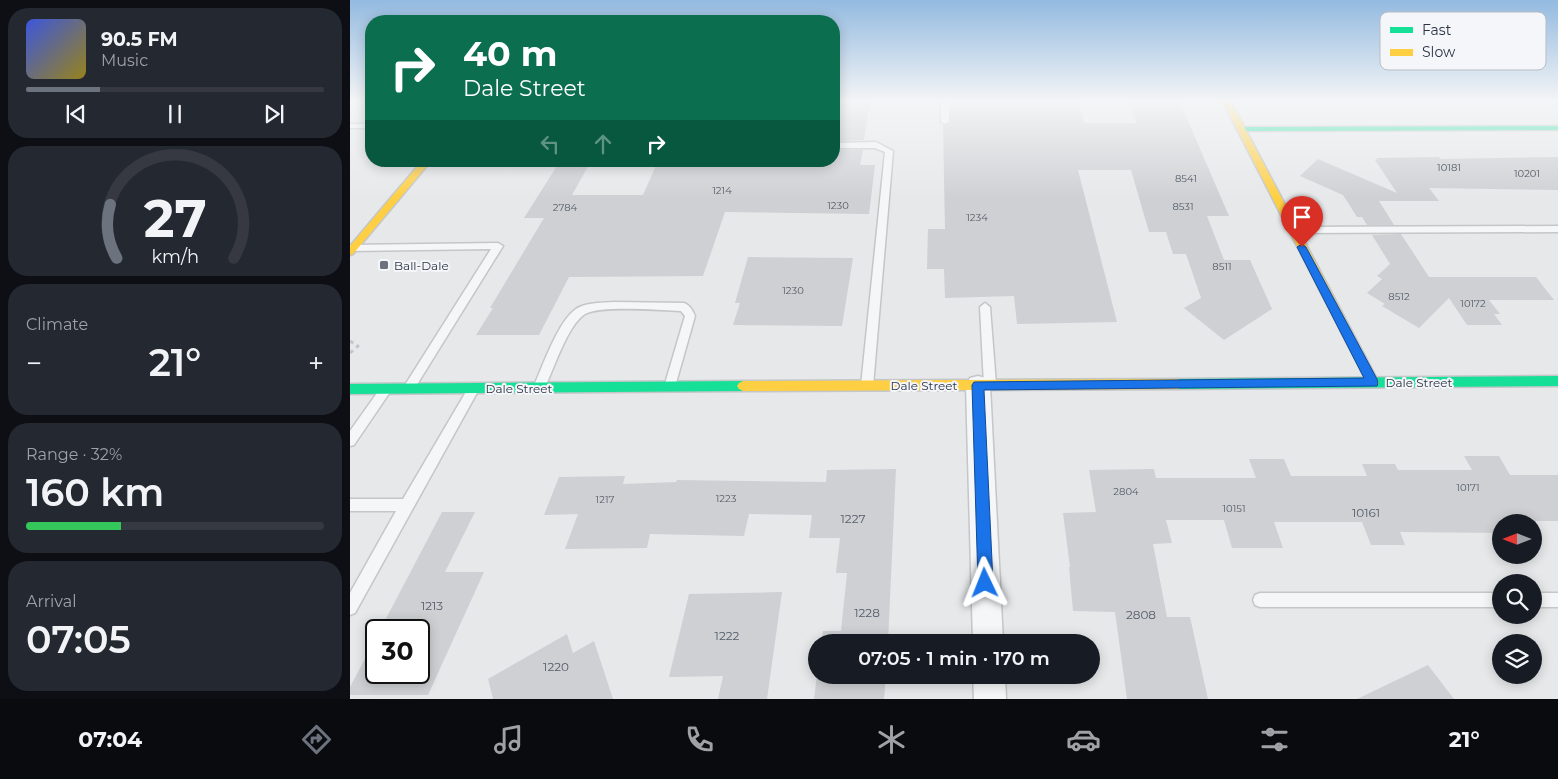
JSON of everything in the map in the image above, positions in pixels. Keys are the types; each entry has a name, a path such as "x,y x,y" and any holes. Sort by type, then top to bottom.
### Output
{"street":[{"path":"1243,133 1372,383"},
{"path":"351,249 422,167"},
{"name":"Dale Street","path":"350,389 1558,382"},
{"path":"984,385 988,634"},
{"path":"989,684 990,699"}],"lane":[{"path":"840,145 876,145 889,151 867,386"},
{"path":"1293,230 1558,229"},
{"path":"351,249 498,246 409,389"},
{"path":"539,388 568,326 581,311 604,306 684,307 690,316 670,387"},
{"path":"984,385 985,307"},
{"path":"350,608 474,388"},
{"path":"350,442 386,389"},
{"path":"350,505 407,505"},
{"path":"1260,600 1492,600"},
{"path":"1542,600 1558,600"}],"path":[{"path":"350,341 358,346 350,353"}],"building":[{"path":"840,133 865,133 864,140 840,141"},
{"path":"943,133 1193,133 1229,216 1207,216 1224,260 1250,260 1272,309 1224,340 1184,308 1201,298 1186,254 1173,254 1166,232 1149,232 1131,170 1078,170 1117,322 1017,324 1014,296 945,298 944,269 927,269 928,229 945,229"},
{"path":"840,150 863,150 860,165 875,165 869,214 725,212 703,276 569,277 539,335 476,335 544,218 524,218 556,167 588,167 572,195 643,195 655,167 840,167"},
{"path":"1439,157 1440,159 1558,157 1558,190 1429,188 1439,201 1379,201 1394,225 1367,225 1362,217 1357,217 1343,195 1300,176 1318,159 1397,193 1375,160 1377,160 1376,158"},
{"path":"1401,234 1429,277 1536,277 1554,300 1489,300 1500,314 1494,314 1502,325 1467,325 1449,298 1419,328 1382,306 1385,304 1367,293 1382,279 1377,276 1390,264 1372,235"},
{"path":"748,257 853,258 842,326 733,325 740,303 735,303"},
{"path":"1464,456 1499,456 1510,475 1558,475 1558,521 1542,521 1542,514 1492,514 1492,533 1400,532 1405,545 1371,545 1362,522 1274,522 1283,548 1232,548 1224,520 1166,520 1172,543 1153,544 1167,617 1190,617 1208,699 1127,699 1115,612 1073,611 1063,513 1096,512 1089,470 1154,469 1156,478 1256,478 1249,459 1284,459 1291,476 1367,476 1362,464 1395,464 1398,470 1472,470"},
{"path":"896,469 888,634 822,634 823,631 841,631 847,573 836,573 840,538 809,538 812,515 749,514 744,536 650,534 647,548 565,549 578,514 544,515 559,477 625,476 623,484 676,482 677,480 826,482 827,470"},
{"path":"442,512 475,512 445,572 484,572 428,695 350,695 350,687 365,659 365,684 430,684 430,619 386,619"},
{"path":"782,592 767,699 718,699 723,676 669,677 689,594"},
{"path":"567,634 573,653 594,641 613,699 493,699 488,679"},
{"path":"1428,665 1454,699 1357,699"},
{"path":"816,684 885,684 884,699 814,699"}],"traffic: fast":[{"path":"1178,384 1558,381"},
{"path":"350,389 743,386"}],"traffic: slow":[{"path":"1243,133 1373,383"},
{"path":"350,252 422,167"},
{"path":"743,386 1178,384"}],"place":[{"name":"Ball-Dale","path":"384,265"}],"route":[{"path":"985,583 978,385 1372,383 1302,247"}]}
